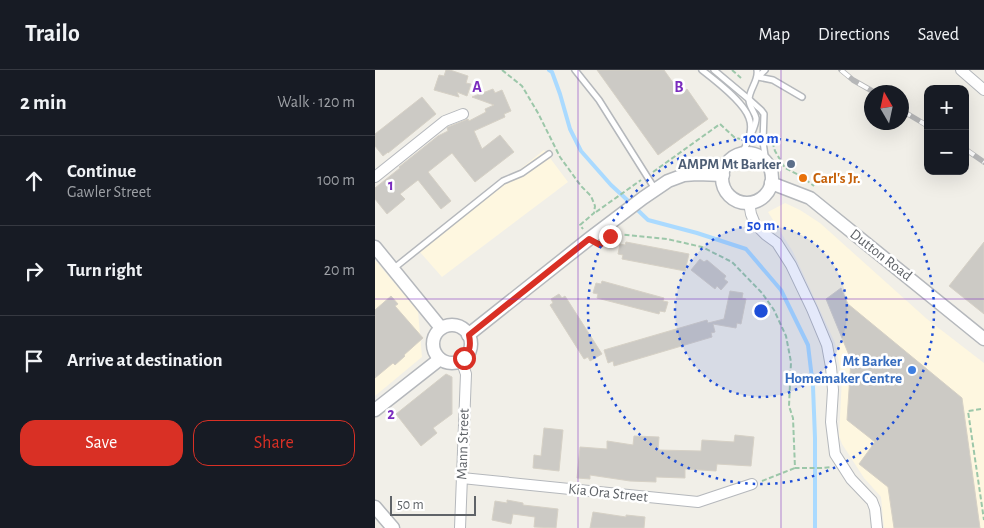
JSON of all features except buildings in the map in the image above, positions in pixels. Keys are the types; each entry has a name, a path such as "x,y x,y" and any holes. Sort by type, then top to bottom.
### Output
{"street":[{"path":"961,70 984,90"},
{"path":"375,177 445,121 463,114"},
{"path":"741,154 753,154 760,157 766,162 771,172 771,183 768,192 762,198 749,203 735,200 729,195 723,182 724,170 731,160 741,154"},
{"path":"469,335 655,189 668,181 684,175 723,175"},
{"name":"Dutton Road","path":"771,183 810,198 984,339"},
{"path":"749,203 755,224 765,235 777,243 791,265 827,345 833,382 831,422 835,454 851,479 872,501 877,528"},
{"path":"375,247 441,328"},
{"path":"447,325 454,325 465,330 469,335 470,348 461,360 452,363 446,362 440,359 434,351 433,338 441,328 447,325"},
{"path":"375,410 440,359"},
{"name":"Mann Street","path":"460,528 466,374 461,360"},
{"name":"Kia Ora Street","path":"462,478 698,502 752,484"},
{"path":"375,507 393,528"}],"lane":[{"path":"575,70 599,100 655,189"},
{"path":"702,70 721,85 749,116 750,134 741,154"},
{"path":"714,70 764,114 763,142 766,162"},
{"path":"757,70 758,77"},
{"path":"750,134 756,120 749,99 758,77 765,70"},
{"path":"758,77 773,80 802,97"},
{"path":"393,269 503,181 522,173 549,154"}],"path":[{"path":"732,70 741,78"},
{"path":"594,213 628,190"},
{"path":"610,236 619,234 642,236 667,239 702,247 732,262 762,293 774,310 786,336 791,362 789,406 793,418 795,468"},
{"path":"981,409 968,411 984,520"},
{"path":"752,484 795,468 823,468"}],"shaded area":[{"path":"544,150 568,182 442,277 419,251"},
{"name":"Mt Barker Homemaker Centre","path":"785,203 820,223 927,319 984,363 984,528 884,528 881,497 864,478 842,444 839,436 842,378 835,343 793,252 768,212"},
{"path":"375,260 418,311 422,357 375,396"}],"waterway":[{"path":"549,70 552,72 560,94 570,129 581,151 611,185 648,220 746,249 781,290 808,345 813,387 815,438 815,528"}],"railway":[{"path":"841,70 864,86"},
{"path":"909,115 924,124"},
{"path":"969,152 984,162"}],"place":[{"name":"AMPM Mt Barker","path":"791,164"},
{"name":"Carl's Jr.","path":"803,178"},
{"name":"Mt Barker Homemaker Centre","path":"912,370"}],"route":[{"path":"464,358 470,348 469,335 589,239 600,245 610,236"}]}
